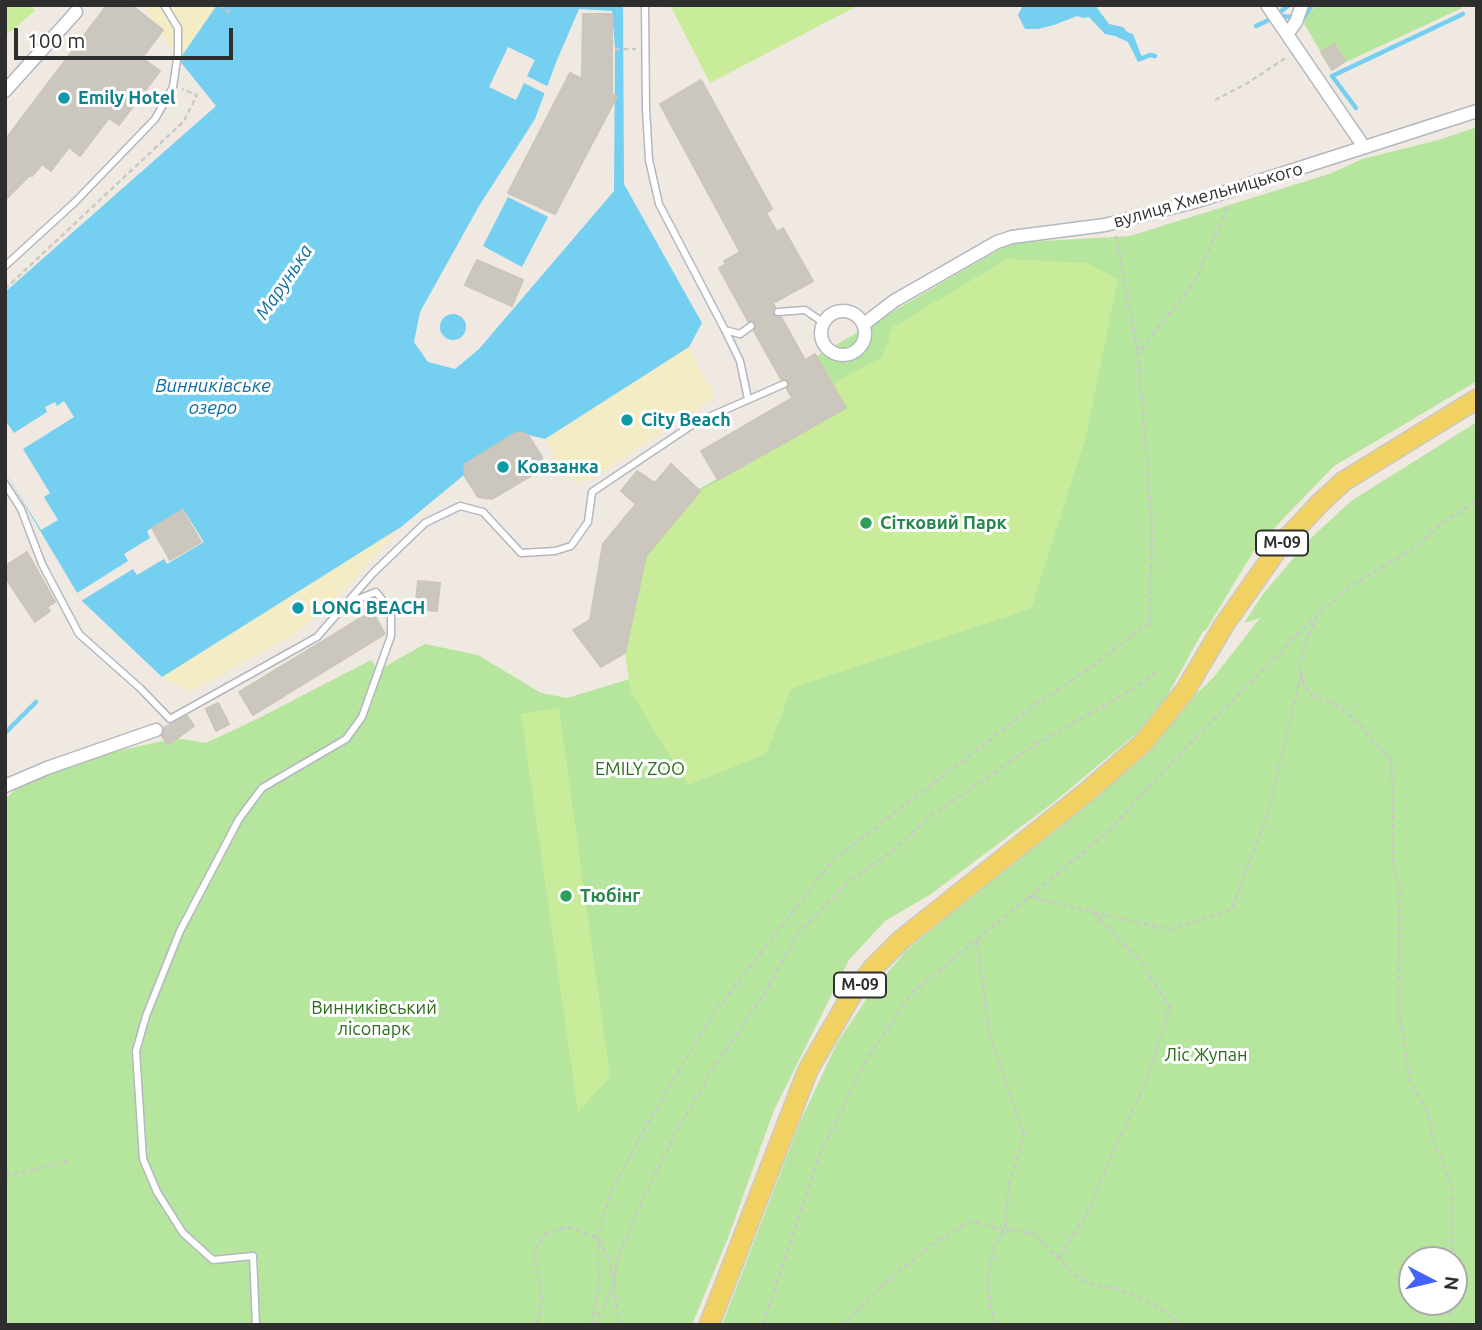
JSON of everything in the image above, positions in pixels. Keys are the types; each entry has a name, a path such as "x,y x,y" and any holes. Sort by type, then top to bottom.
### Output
{"main road":[{"name":"М-09","path":"709,1325 808,1070 851,996 874,967 901,940 1088,791 1143,743 1185,691 1224,625 1279,547 1320,503 1344,481 1477,399"}],"street":[{"path":"1267,5 1364,147"},
{"path":"1288,33 1296,22 1302,5"},
{"path":"5,91 76,12"},
{"name":"вулиця Хмельницького","path":"824,323 824,343 840,354 847,354 859,348 865,336 864,324 894,301 997,242 1012,237 1113,223 1236,189 1477,111"},
{"path":"824,323 833,313 846,311 858,317 864,324"},
{"path":"5,786 47,768 156,730"}],"lane":[{"path":"5,266 75,202 155,119 173,88 178,27 164,5"},
{"path":"645,5 646,109 654,190 740,361 748,400"},
{"path":"778,312 804,310 824,323"},
{"path":"725,330 740,334 751,326"},
{"path":"156,730 170,719 317,637 373,573 425,523 460,506 482,512 521,553 540,553 571,546 588,522 592,492 695,424 784,384"},
{"path":"5,484 21,509 42,564 79,634 141,688 170,719"},
{"path":"256,1325 253,1256 213,1260 183,1233 157,1192 143,1159 136,1051 146,1016 180,931 239,819 262,788 346,738 362,717 391,636 391,611 376,592 346,603"}],"path":[{"path":"219,5 233,15"},
{"path":"615,49 646,49"},
{"path":"1215,100 1300,50"},
{"path":"5,289 184,121 197,95 173,88"},
{"path":"1138,353 1195,281 1236,189"},
{"path":"593,1325 599,1284 598,1238 610,1195 640,1137 709,1020 832,860 1038,703 1090,668 1150,622 1152,525 1138,353 1113,223"},
{"path":"763,1325 819,1155 868,1057 911,994 1108,832 1170,764 1317,615 1352,585 1416,547 1445,521 1477,501"},
{"path":"1317,615 1303,649 1300,666 1304,684 1311,695 1336,705 1359,723 1391,759 1394,800 1392,862 1400,891 1398,1008 1410,1082 1428,1112 1433,1140 1452,1188 1452,1246"},
{"path":"593,1325 614,1284 617,1259 638,1210 678,1129 716,1064 764,995 797,935 847,883 894,850 931,816 1030,748 1140,685 1156,672"},
{"path":"1028,896 1169,929 1231,910 1267,816 1302,673"},
{"path":"1059,1258 1087,1213 1146,1084 1170,1007 1140,961 1093,912"},
{"path":"977,940 990,1037 1024,1135 1009,1185 1005,1230 995,1244 988,1274 990,1307 996,1325"},
{"path":"5,1182 7,1175 67,1161"},
{"path":"843,1325 890,1278 933,1244 970,1221 1005,1230 1033,1233 1076,1276 1095,1286 1116,1288 1157,1306 1181,1325"},
{"path":"537,1325 542,1295 534,1253 545,1234 568,1227 598,1238 610,1262 620,1325"}],"green space":[{"path":"5,5 31,5 35,11 5,36"},
{"path":"670,5 859,5 710,83"},
{"path":"1317,5 1461,5 1462,8 1331,69 1302,20"},
{"name":"Винниківський лісопарк","path":"1477,127 1477,381 1334,466 1256,547 1203,631 1155,718 1054,802 931,894 885,921 849,960 774,1110 728,1238 692,1325 5,1325 5,799 18,787 72,761 176,738 206,743 371,660 379,670 425,644 478,655 541,693 567,698 633,678 652,545 699,489 845,406 817,356 1010,243 1130,236 1332,173 1362,159"},
{"name":"Сітковий Парк","path":"1007,259 1087,263 1118,279 1086,437 1031,609 792,688 766,754 688,785 631,693 625,653 646,556 700,491 845,408 832,384 882,357 893,327"},
{"name":"Ліс Жупан","path":"1477,422 1477,1325 722,1325 800,1122 837,1043 871,992 906,951 1055,826 1213,678 1260,618 1244,623 1263,594 1310,539 1351,501"},
{"name":"Тюбінг","path":"559,708 610,1077 578,1112 521,714"}],"sand":[{"path":"143,5 217,5 179,60"},
{"name":"City Beach","path":"689,347 715,397 592,479 578,482 564,475 545,439"},
{"name":"LONG BEACH","path":"401,527 345,589 295,634 189,692 162,677"}],"water":[{"name":"Винниківське озеро","path":"217,5 623,5 624,184 702,323 689,347 545,439 517,432 466,464 464,475 401,527 162,677 82,601 5,472 5,292 216,106 179,60","holes":["579,9 612,11 615,49 614,191 479,349 455,369 428,362 414,342 420,312 479,206 535,119"]},
{"path":"1023,5 1095,5 1109,24 1123,27 1133,34 1143,60 1138,62 1128,42 1105,34 1089,17 1077,16 1038,29 1025,29 1018,15"},
{"path":"508,197 548,217 522,267 483,246"},
{"path":"453,314 462,318 466,327 462,336 453,340 444,336 440,327 444,318"}],"pier":[{"path":"508,47 535,60 527,76 549,87 546,94 524,83 516,100 489,87"},
{"path":"64,401 74,417 23,449 50,493 44,497 58,520 41,530 5,472 5,420 14,433 47,412 45,407 55,402 57,406"},
{"path":"183,509 204,542 167,564 164,559 137,575 133,569 81,601 77,593 128,561 124,554 150,538 147,531"}],"building":[{"name":"Emily Hotel","path":"107,5 131,5 163,30 142,58 160,71 119,125 109,118 80,156 69,147 51,171 42,164 5,200 5,140"},
{"path":"583,14 612,14 612,95 617,96 555,214 508,193 570,73 582,79"},
{"path":"1334,44 1345,61 1332,70 1321,52"},
{"path":"701,80 772,209 766,213 777,232 783,228 813,281 773,303 773,315 781,317 805,360 815,354 846,408 718,480 701,451 792,398 787,389 789,381 781,379 754,331 756,323 748,321 719,268 726,264 724,261 740,252 660,104"},
{"path":"477,260 523,280 512,306 465,285"},
{"name":"Ковзанка","path":"517,432 528,435 542,457 541,470 492,499 478,497 464,475 465,464"},
{"path":"671,464 700,491 646,556 625,653 601,667 573,630 590,620 603,544 636,504 621,491 637,471 655,483"},
{"path":"182,510 201,542 170,560 152,528"},
{"path":"27,552 55,602 47,607 50,611 35,622 5,577 5,566"},
{"path":"418,581 440,583 437,611 415,609"},
{"path":"372,611 385,634 253,715 239,692"},
{"path":"218,703 229,724 216,731 206,709"},
{"path":"187,716 194,726 168,745 162,736 164,728"}],"waterway":[{"path":"1279,13 1289,5"},
{"path":"1301,19 1312,5"},
{"path":"1356,108 1332,76 1463,14"},
{"path":"1279,16 1292,17"},
{"path":"1256,26 1271,19"},
{"path":"1140,59 1155,56"},
{"path":"5,733 36,702"}],"place":[{"name":"Emily Hotel","path":"64,98"},
{"name":"City Beach","path":"627,420"},
{"name":"Ковзанка","path":"503,467"},
{"name":"Сітковий Парк","path":"866,523"},
{"name":"LONG BEACH","path":"298,608"},
{"name":"Тюбінг","path":"566,896"}],"water label":[{"name":"Марунька","path":"284,282"}],"park label":[{"name":"EMILY ZOO","path":"640,769"}]}
